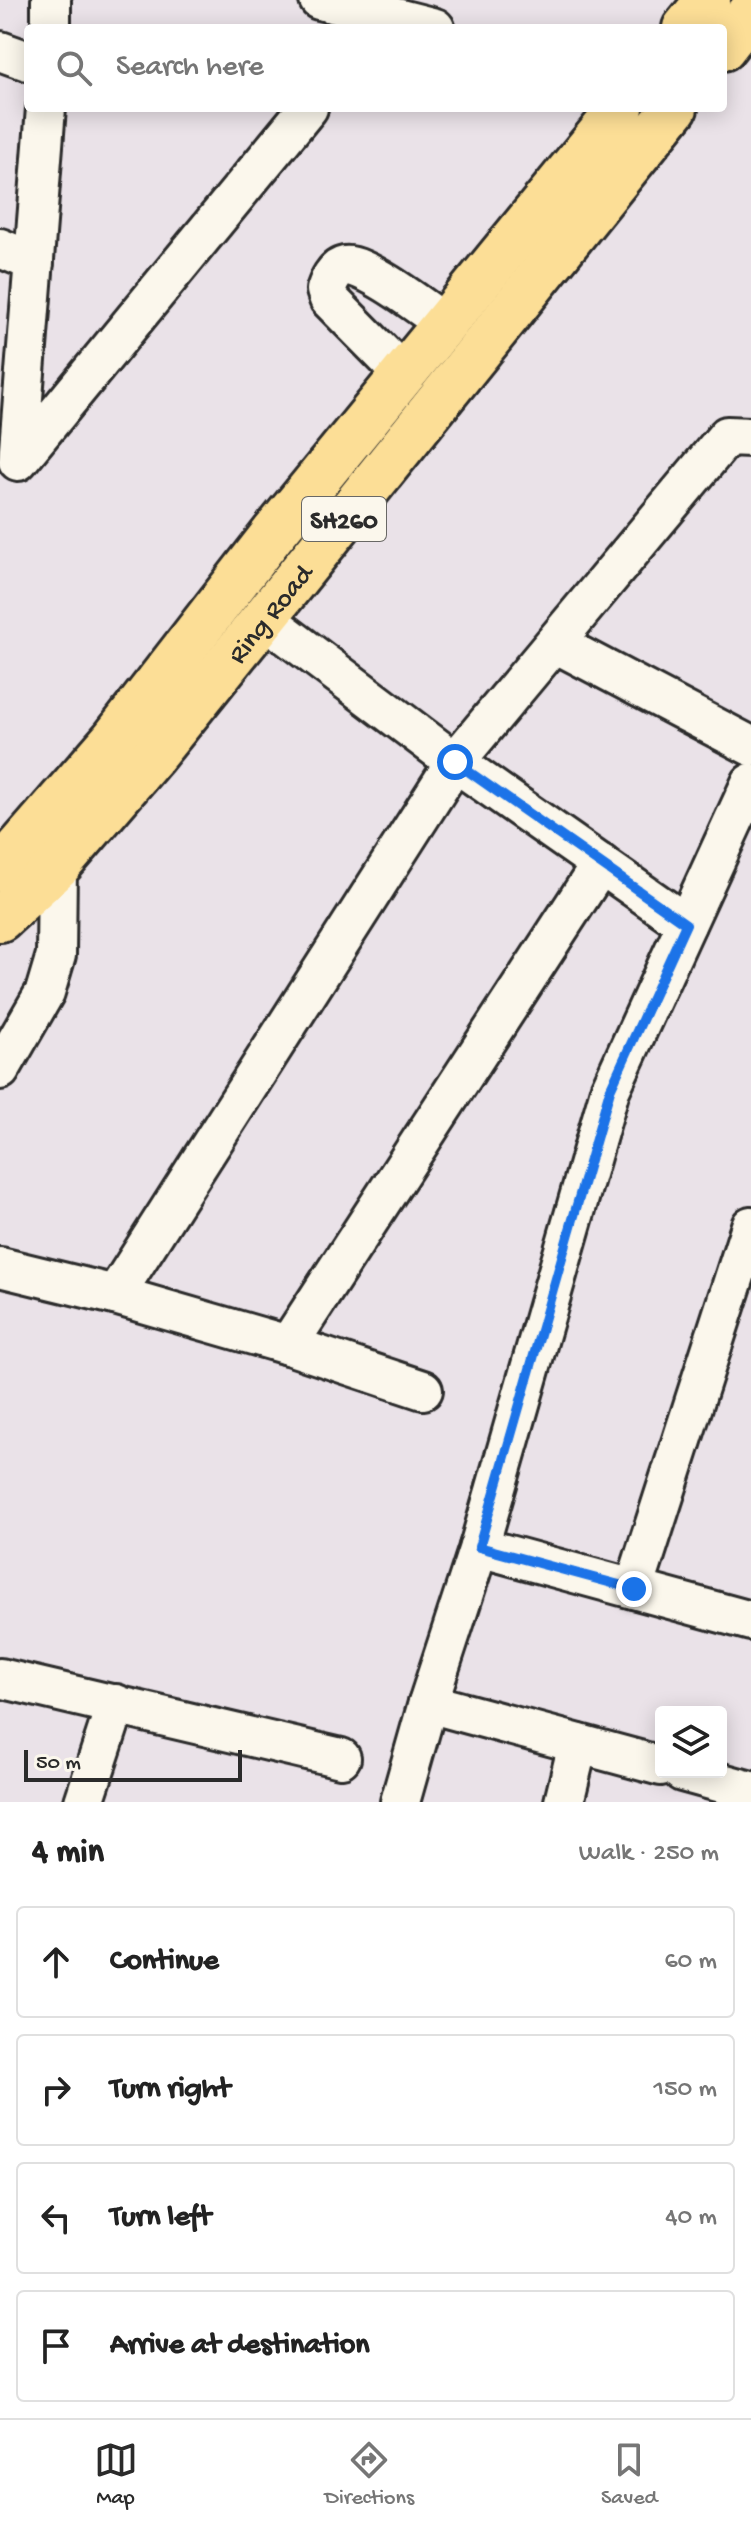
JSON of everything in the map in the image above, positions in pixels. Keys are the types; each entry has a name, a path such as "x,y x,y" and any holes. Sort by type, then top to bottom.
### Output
{"highway":[{"path":"688,24 708,0"},
{"path":"727,43 751,12"},
{"name":"Ring Road","path":"0,870 113,740 273,534 618,112"},
{"name":"Ring Road","path":"0,919 57,867 152,757 672,112"}],"street":[{"path":"51,0 51,24"},
{"path":"319,0 419,24"},
{"path":"0,51 24,60"},
{"path":"9,470 17,255 45,112"},
{"path":"9,470 305,112"},
{"path":"403,374 329,299 326,290 336,271 345,266 358,268 444,323"},
{"path":"0,423 3,424 9,470"},
{"path":"115,1295 455,762 727,436 751,437"},
{"path":"264,618 455,762 686,924"},
{"path":"555,643 751,746"},
{"path":"400,1802 428,1703 479,1547 610,1090 751,783"},
{"path":"288,1345 601,864"},
{"path":"0,1070 49,980 56,955 57,867"},
{"path":"634,1589 751,1226"},
{"path":"0,1267 115,1295 288,1345 423,1390"},
{"path":"479,1547 751,1621"},
{"path":"0,1678 341,1758"},
{"path":"428,1703 655,1764"},
{"path":"84,1802 116,1704"},
{"path":"564,1802 578,1744"},
{"path":"704,1778 751,1791"}],"route":[{"path":"455,762 686,924 610,1090 479,1547 634,1589"}]}
